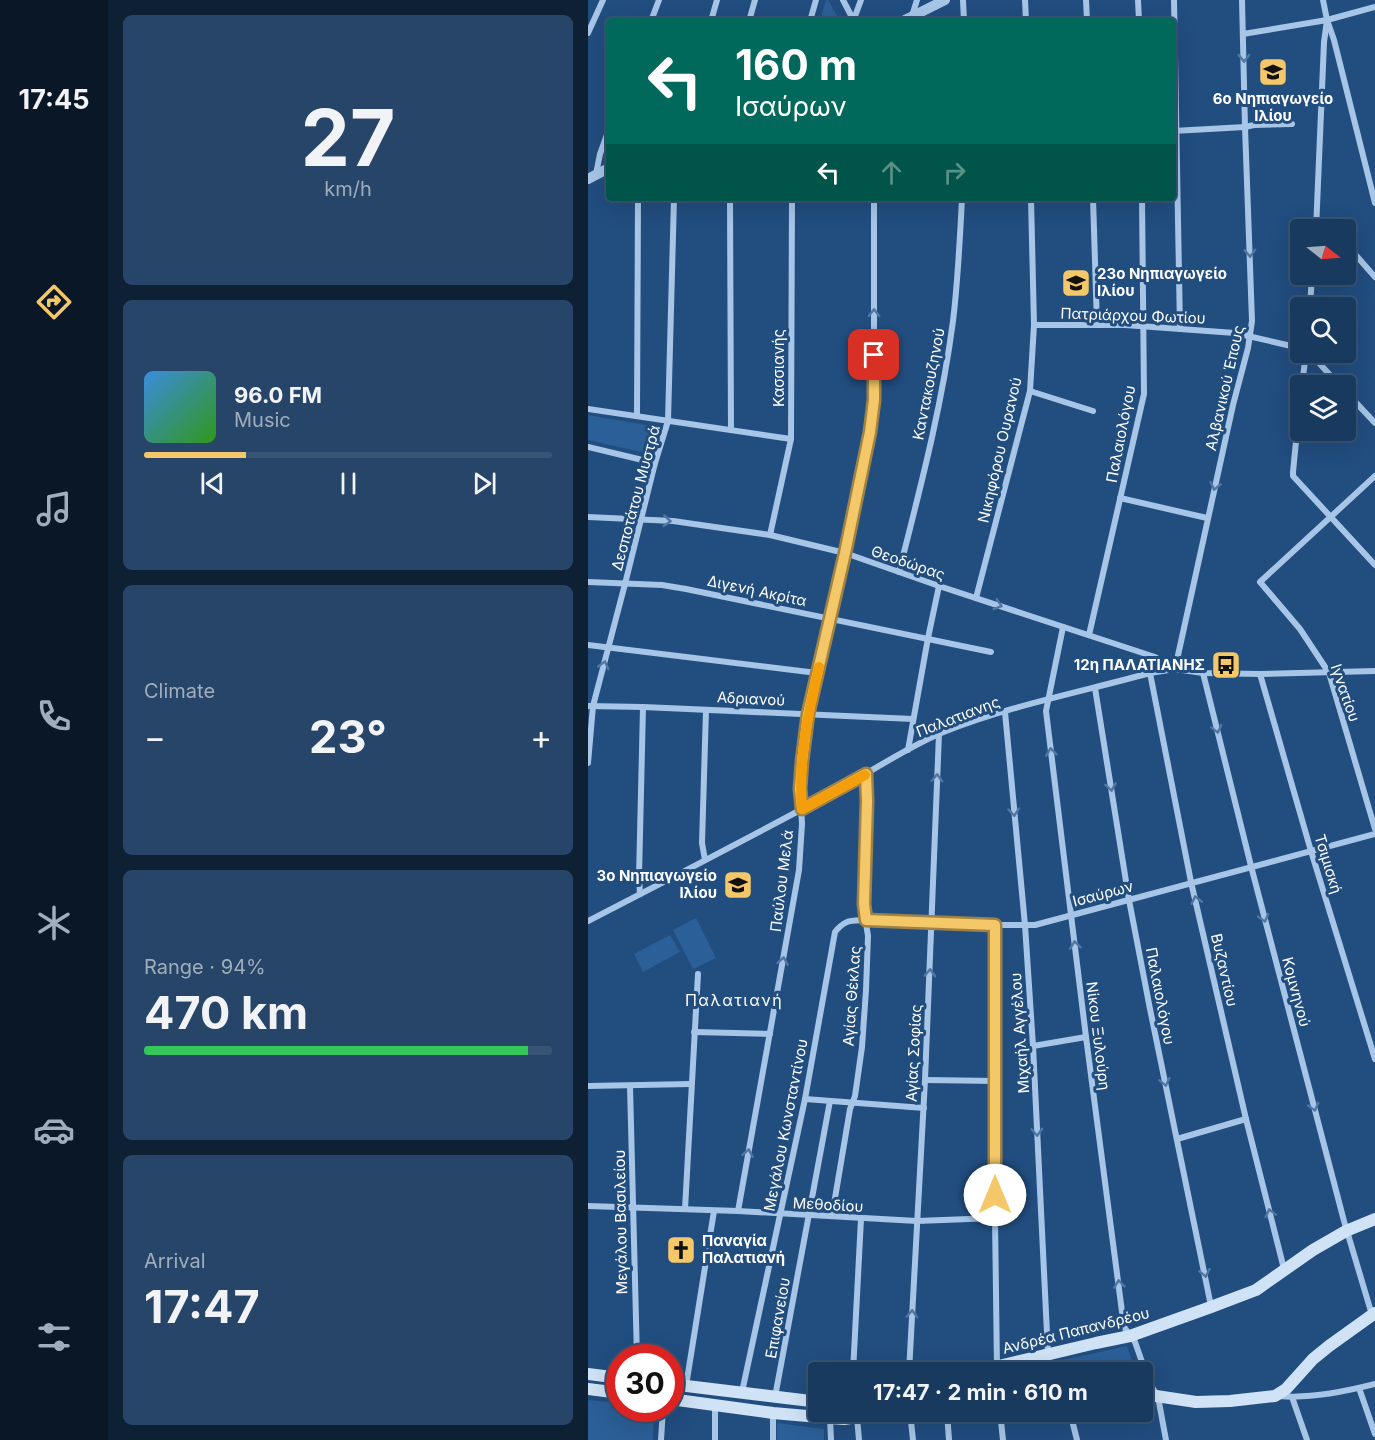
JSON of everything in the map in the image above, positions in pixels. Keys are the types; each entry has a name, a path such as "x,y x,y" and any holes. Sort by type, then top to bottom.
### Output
{"main road":[{"name":"Ανδρέα Παπανδρέου","path":"1022,1362 1130,1336 1256,1290 1284,1269 1346,1231 1375,1219"},
{"path":"1153,1396 1196,1402 1275,1396 1286,1389 1321,1352 1374,1314"},
{"path":"588,1374 606,1376"},
{"path":"686,1386 808,1401"},
{"path":"588,1389 606,1391"},
{"path":"684,1401 808,1416"}],"street":[{"path":"588,33 603,0"},
{"path":"652,18 659,0"},
{"path":"712,18 717,0"},
{"path":"750,18 755,0"},
{"path":"811,18 816,0"},
{"path":"843,0 853,18"},
{"path":"855,18 861,0"},
{"path":"908,18 917,0"},
{"path":"910,18 945,0"},
{"path":"963,0 964,18"},
{"path":"1025,0 1026,18"},
{"path":"1086,0 1087,18"},
{"path":"1138,0 1139,18"},
{"path":"1174,0 1174,18"},
{"name":"Αλβανικού Έπους","path":"1175,669 1233,405 1251,337 1242,0"},
{"path":"1323,0 1375,203"},
{"path":"1243,34 1327,20 1375,7"},
{"path":"1316,219 1327,20"},
{"path":"1176,131 1245,128 1254,124 1292,124"},
{"path":"592,177 606,137"},
{"path":"592,177 606,170"},
{"path":"1176,171 1180,329"},
{"path":"638,201 638,416"},
{"name":"Δεσποτάτου Μυστρά","path":"588,763 590,706 609,647 640,519 668,421 674,201"},
{"path":"730,201 731,430"},
{"name":"Κασσιανής","path":"770,535 791,439 792,201"},
{"name":"Παύλου Μελά","path":"738,1211 799,870 802,809 800,789 808,714 870,432 874,400 874,201"},
{"name":"Καντακουζηνού","path":"899,572 920,491 945,370 953,321 962,201"},
{"name":"Νικηφόρου Ουρανού","path":"976,598 1030,391 1034,325 1031,201"},
{"path":"1093,201 1097,325"},
{"name":"Παλαιολόγου","path":"1089,635 1144,394 1142,201"},
{"path":"1356,255 1375,277"},
{"name":"Πατριάρχου Φωτίου","path":"1034,325 1097,325 1235,333 1290,346"},
{"path":"1318,363 1330,375"},
{"path":"1030,391 1093,411"},
{"path":"1356,403 1375,423"},
{"path":"588,408 791,439"},
{"path":"1296,441 1293,476 1375,565"},
{"path":"588,447 655,463"},
{"path":"1331,518 1375,476"},
{"path":"1120,498 1208,518"},
{"name":"Θεοδώρας","path":"588,517 673,521 770,535 845,553 1155,657 1175,669"},
{"name":"Ιγνατίου","path":"1331,518 1260,582 1300,629 1329,673 1375,831"},
{"name":"Διγενή Ακρίτα","path":"588,582 662,585 686,589 991,652"},
{"path":"908,750 939,586"},
{"name":"Νίκου Ξυλούρη","path":"1063,627 1046,711 1086,1037 1124,1327 1136,1342 1149,1382 1158,1397 1166,1440"},
{"path":"588,645 817,673"},
{"name":"Παλατιανης","path":"588,921 802,809 908,750 939,734 980,718 1150,673 1175,669 1203,673 1260,674 1375,671"},
{"name":"Βυζαντίου","path":"1150,673 1191,882 1246,1119 1284,1269"},
{"name":"Κομνηνού","path":"1203,673 1346,1231 1374,1314"},
{"name":"Τσιμισκή","path":"1260,674 1375,1059"},
{"name":"Παλαιολόγου","path":"1095,688 1129,900 1211,1307"},
{"name":"Αδριανού","path":"590,706 913,719"},
{"path":"640,894 643,707"},
{"path":"705,860 702,843 706,710"},
{"name":"Μιχαήλ Αγγέλου","path":"1005,711 1025,925 1048,1354"},
{"name":"Αγίας Σοφίας","path":"910,1362 926,1080 939,734"},
{"name":"Αγίας Θέκλας","path":"832,1216 862,1047 868,936 864,904 866,774"},
{"name":"Ισαύρων","path":"835,932 847,921 866,920 1035,925 1311,851 1375,831"},
{"path":"995,925 997,1362"},
{"name":"Μεγάλου Κωνσταντίνου","path":"742,1393 805,1099 835,932"},
{"path":"686,1209 698,974"},
{"path":"694,1032 770,1034"},
{"path":"1033,1046 1086,1037"},
{"path":"926,1080 996,1081"},
{"path":"588,1086 691,1084"},
{"name":"Μεγάλου Βασιλείου","path":"630,1086 637,1344"},
{"path":"805,1099 924,1108"},
{"name":"Επιφανείου","path":"775,1397 831,1101"},
{"path":"1177,1139 1246,1119"},
{"name":"Μεθοδίου","path":"588,1206 738,1211 917,1221 995,1218"},
{"path":"686,1386 714,1210"},
{"path":"854,1362 861,1219"},
{"path":"1275,1396 1318,1395 1375,1384"},
{"path":"1359,1388 1375,1434"},
{"path":"1292,1397 1307,1440"},
{"path":"715,1405 716,1440"},
{"path":"773,1413 773,1440"},
{"path":"661,1440 662,1422"},
{"path":"830,1422 831,1440"},
{"path":"857,1422 859,1440"},
{"path":"911,1422 913,1440"},
{"path":"948,1422 949,1440"},
{"path":"1001,1422 1003,1440"},
{"path":"1072,1422 1077,1440"}],"shaded area":[{"path":"826,0 828,0 838,18 821,18"},
{"path":"588,415 657,427 650,454 588,440"},
{"path":"696,918 716,958 693,969 673,930"},
{"path":"670,935 680,952 643,972 634,954"},
{"path":"1127,1346 1133,1362 1054,1362"},
{"path":"588,1400 606,1402 606,1422 654,1422 653,1440 588,1440"},
{"path":"777,1423 824,1429 824,1440 777,1440"}],"slow traffic":[{"path":"819,667 808,714 802,761 800,789 802,809 865,775"}],"place":[{"name":"6ο Νηπιαγωγείο Ιλίου","path":"1273,72"},
{"name":"23ο Νηπιαγωγείο Ιλίου","path":"1076,283"},
{"name":"12η ΠΑΛΑΤΙΑΝΗΣ","path":"1226,665"},
{"name":"3ο Νηπιαγωγείο Ιλίου","path":"738,885"},
{"name":"Παναγία Παλατιανή","path":"681,1250"}],"district":[{"name":"Παλατιανή","path":"734,1000"}],"route":[{"path":"874,355 874,400 870,432 808,714 800,789 802,809 866,774 864,904 866,920 995,925 995,1195"}]}
